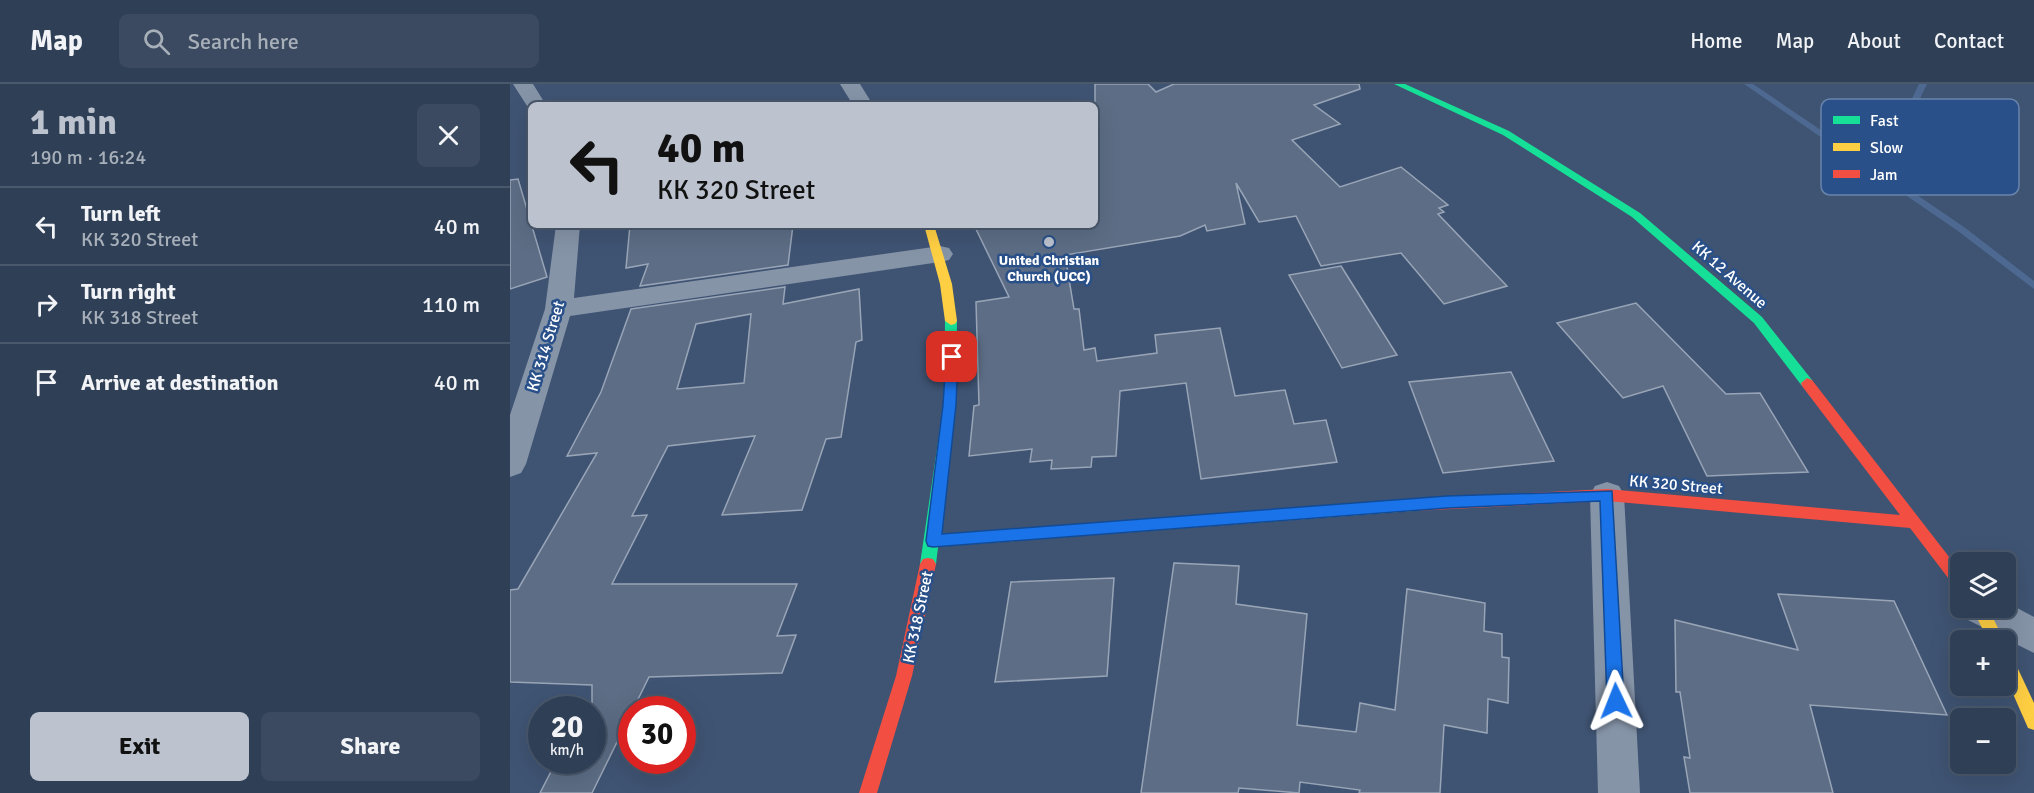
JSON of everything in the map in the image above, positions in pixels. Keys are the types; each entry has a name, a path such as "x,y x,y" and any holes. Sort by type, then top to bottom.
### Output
{"street":[{"path":"523,84 534,102"},
{"path":"850,84 861,102"},
{"name":"KK 12 Avenue","path":"1398,84 1506,133 1636,215 1758,320 1950,569"},
{"name":"KK 314 Street","path":"510,464 522,381 559,309 568,228"},
{"name":"KK 318 Street","path":"868,793 904,676 933,541 950,405 952,316 940,254 930,228"},
{"path":"559,309 940,254"},
{"path":"1607,495 1619,793"},
{"name":"KK 320 Street","path":"933,541 1447,502 1607,495 1913,522"},
{"path":"2000,618 2034,636"},
{"path":"2016,683 2034,722"}],"building":[{"path":"1095,84 1148,84 1156,92 1174,84 1359,84 1360,89 1314,105 1340,124 1292,140 1340,187 1401,167 1448,205 1439,208 1444,212 1438,214 1507,286 1444,304 1401,253 1321,266 1296,216 1259,222 1236,183 1245,224 1207,231 1205,225 1180,236 1065,255 1074,309 1079,309 1084,350 1095,348 1097,361 1157,353 1155,335 1220,328 1235,396 1285,390 1294,424 1326,420 1337,462 1201,479 1186,383 1120,391 1116,456 1092,457 1091,467 1051,469 1052,460 1030,462 1032,449 969,456 974,406 979,405 976,302 1009,297 975,228 1098,228 1098,102 1095,102"},
{"path":"518,179 528,213 528,228 532,228 547,277 510,289 510,180"},
{"path":"630,228 793,228 788,265 640,286 648,264 626,268"},
{"path":"1341,266 1397,355 1342,368 1289,275"},
{"path":"785,287 783,304 859,289 862,340 856,342 841,437 826,439 802,510 722,515 755,436 668,446 632,516 647,515 612,584 797,584 777,636 796,635 782,673 649,677 640,696 618,696 618,740 606,765 606,696 592,696 592,685 510,682 510,590 518,589 597,453 567,456 601,392 631,309","holes":["751,314 744,383 677,389 696,324"]},
{"path":"1636,303 1726,394 1760,393 1808,472 1707,476 1663,386 1623,398 1557,323"},
{"path":"1511,372 1554,461 1443,473 1409,382"},
{"path":"1174,563 1239,566 1236,604 1307,614 1297,725 1356,732 1360,703 1395,710 1407,589 1485,603 1484,631 1502,634 1502,657 1509,658 1508,703 1488,699 1487,733 1444,725 1440,793 1359,793 1360,790 1300,782 1299,793 1239,788 1238,793 1141,793"},
{"path":"1114,578 1107,676 995,682 1011,582"},
{"path":"1778,594 1894,601 1947,715 1810,705 1833,793 1690,793 1684,757 1690,758 1680,692 1676,692 1675,620 1798,650"},
{"path":"550,774 601,774 592,793 540,793"}],"waterway":[{"path":"1748,84 1821,134"},
{"path":"1916,99 1923,84"},
{"path":"1911,195 1961,229 2034,286"}],"traffic: fast":[{"path":"1398,84 1506,133 1636,215 1758,320 1807,383"},
{"path":"928,564 950,401 951,321"}],"traffic: slow":[{"path":"930,228 946,284 951,321"},
{"path":"933,541 1413,505"},
{"path":"1985,618 1991,630"},
{"path":"2016,683 2034,722"}],"traffic: jam":[{"path":"1807,383 1950,569"},
{"path":"1413,505 1607,495 1913,522"},
{"path":"868,793 904,676 928,564"}],"place":[{"name":"United Christian Church (UCC)","path":"1049,242"}],"route":[{"path":"952,357 950,405 933,541 1447,502 1607,495 1616,701"}]}
